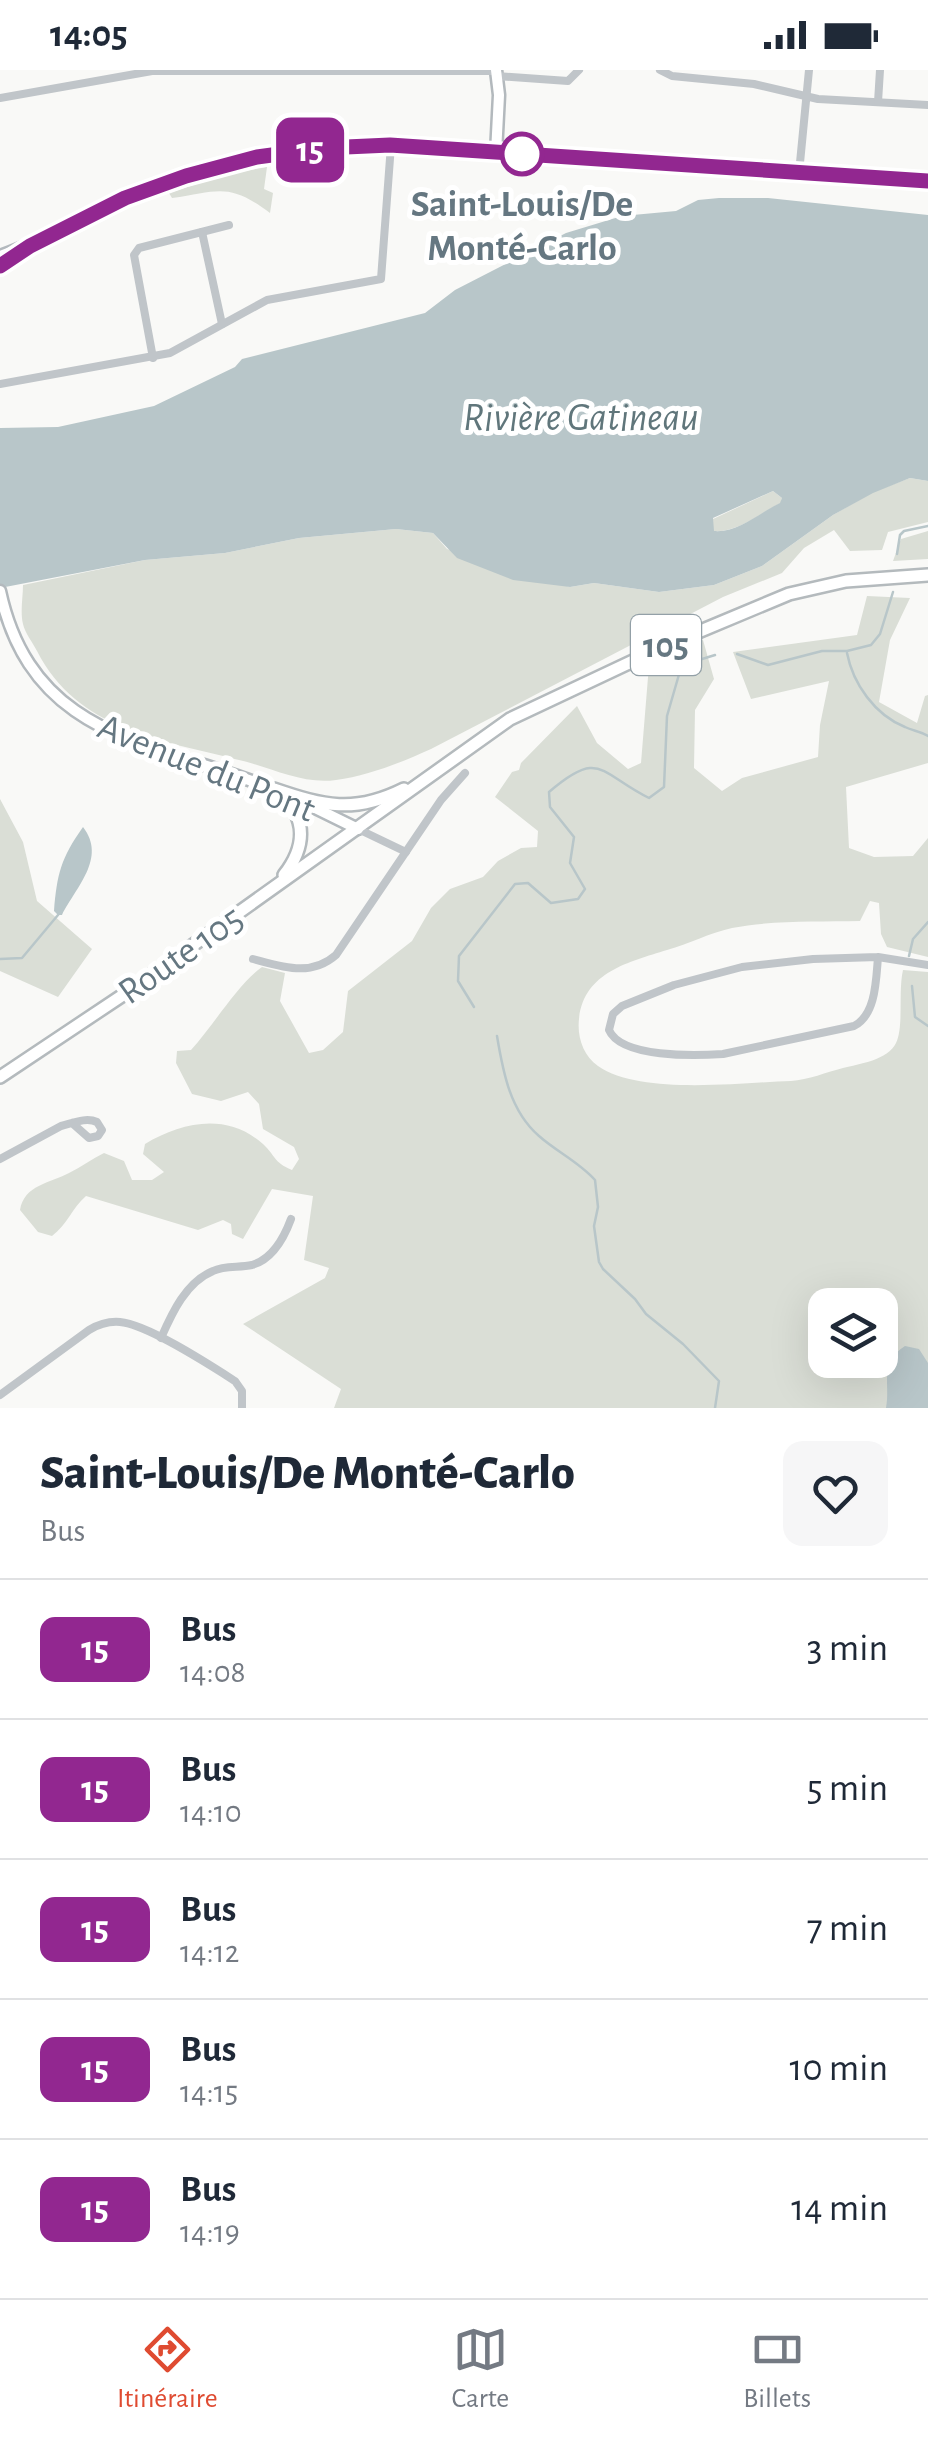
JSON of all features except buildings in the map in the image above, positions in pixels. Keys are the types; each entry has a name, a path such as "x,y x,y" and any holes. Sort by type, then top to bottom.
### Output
{"main road":[{"path":"496,153 500,95 497,72"},
{"path":"0,266 30,246 125,198 257,157 310,150 390,145 928,181"},
{"path":"0,256 30,246"},
{"name":"105","path":"358,829 470,746 534,706 768,601 835,583 928,575"},
{"name":"Avenue du Pont","path":"0,594 12,631 34,668 57,696 86,720 128,741 274,789 358,829"},
{"path":"274,789 322,805 357,805 406,787 470,746"},
{"path":"274,789 295,810 301,840 297,856 275,887"},
{"name":"Route 105","path":"0,1077 108,1006 358,829"}],"street":[{"path":"0,98 126,72 162,70 497,72 568,80 579,70"},
{"path":"660,70 672,76 754,84 808,98 928,105"},
{"path":"799,173 808,70"},
{"path":"878,102 880,70"},
{"path":"0,384 153,358 170,353 268,300 381,280 390,145"},
{"path":"153,358 134,255 139,248 229,225"},
{"path":"202,232 222,324"},
{"path":"253,959 305,970 327,963 345,944 453,784 465,773"},
{"path":"358,829 406,852"},
{"path":"878,957 868,1012 863,1022 854,1026 723,1054 701,1055 628,1047 614,1040 609,1030 617,1009 683,982 767,963 878,957 928,964"},
{"path":"0,1159 72,1123"},
{"path":"161,1338 193,1284 211,1271 254,1264 271,1254 291,1219"},
{"path":"0,1395 96,1325 112,1322 128,1323 161,1338 235,1380 242,1392 242,1408"}],"shaded area":[{"path":"267,167 264,189 273,193 270,213 244,197 223,191 172,198 169,193 227,174"},
{"path":"910,478 928,481 928,522 888,532 882,550 850,551 834,530 804,548 782,573 723,597 431,749 372,772 336,780 299,778 180,746 98,715 74,699 54,678 22,619 23,585 145,560 396,529 433,533 447,549 570,587 594,583 659,592 714,585 762,566 833,515 873,492"},
{"path":"773,491 782,498 781,503 740,526 713,531 713,519"},
{"path":"928,531 928,559 893,561 901,539"},
{"path":"867,596 910,598 890,640 879,702 917,723 928,695 928,763 846,787 849,848 874,857 913,856 928,838 928,957 887,947 881,934 879,903 870,901 860,921 732,928 638,959 599,980 583,1003 579,1019 582,1045 598,1066 640,1081 693,1085 797,1080 887,1054 898,1036 903,970 928,972 928,1408 334,1408 341,1389 243,1324 325,1278 329,1268 304,1260 313,1196 272,1189 243,1239 232,1234 231,1224 223,1220 198,1230 86,1196 52,1236 38,1232 20,1210 32,1190 104,1153 124,1161 132,1180 152,1180 164,1172 143,1154 145,1144 189,1126 235,1127 263,1144 292,1170 299,1159 294,1147 263,1129 259,1104 248,1092 221,1101 192,1094 176,1063 177,1051 191,1050 262,967 285,973 280,1001 309,1053 323,1050 343,1032 348,991 412,941 431,908 450,889 483,877 498,861 521,848 537,847 538,831 495,797 512,772 519,770 521,763 577,706 597,743 628,769 641,763 649,665 703,640 714,679 695,710 694,768 722,791 742,778 818,757 829,681 751,699 733,652 857,635"},
{"path":"0,799 23,842 37,901 92,949 58,997 0,971"}],"water":[{"name":"Rivière Gatineau","path":"768,198 928,215 928,481 910,478 873,493 833,515 762,566 714,585 659,592 594,583 570,587 513,580 457,558 433,533 396,529 145,560 0,588 0,428 58,427 154,406 235,367 242,359 425,313 455,290 566,233 622,216 676,211 698,200","holes":["773,491 782,498 780,503 740,526 714,531 713,518"]},
{"path":"83,827 90,839 91,861 62,915 58,915 54,911 61,867"},
{"path":"905,1346 919,1349 928,1363 928,1408 886,1408 887,1378 898,1378 898,1352"}],"waterway":[{"path":"897,554 904,531 928,526"},
{"path":"737,654 768,665 822,651 847,651 871,645 880,634 893,592"},
{"path":"847,653 860,687 875,706 894,722 928,736"},
{"path":"474,1007 458,981 459,956 515,884 528,883 551,903 578,899 585,889 570,863 574,837 550,807 549,792 590,768 609,774 649,798 664,787 667,716 680,671 686,664 715,655"},
{"path":"0,959 22,958 58,915"},
{"path":"909,956 913,939 928,922"},
{"path":"912,986 915,1017 928,1026"},
{"path":"497,1036 505,1077 521,1115 539,1136 595,1180 598,1207 594,1226 603,1269 719,1381 715,1408"}],"bus line":[{"name":"15","path":"0,266 76,222 149,189 257,157 324,148 390,145 928,181"}],"place":[{"name":"Saint-Louis/De Monté-Carlo","path":"522,154"}]}
